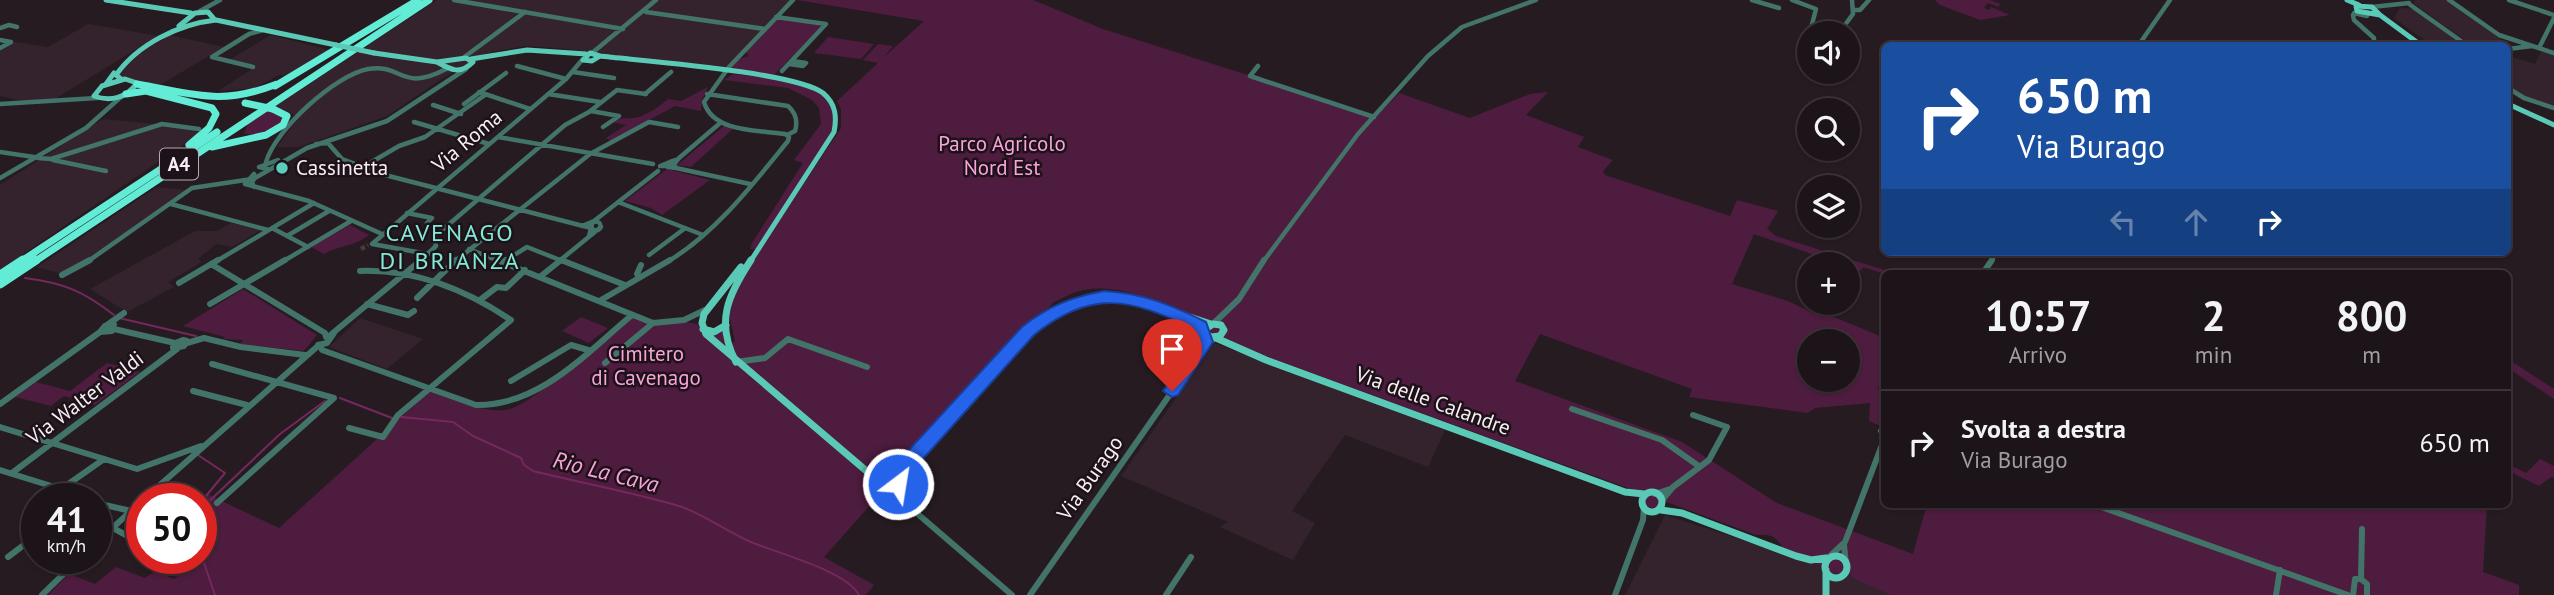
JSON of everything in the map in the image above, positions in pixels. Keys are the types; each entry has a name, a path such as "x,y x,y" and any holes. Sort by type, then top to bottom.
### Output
{"highway":[{"path":"137,84 226,99 255,93 277,84 275,86 419,0"},
{"name":"A4","path":"0,275 419,0"},
{"name":"A4","path":"0,284 429,0"},
{"path":"263,135 246,136 240,131 247,122 344,55"},
{"path":"125,94 146,91 211,106 215,117 209,128 159,166 158,170"},
{"path":"181,93 213,102"},
{"path":"16,273 111,214 200,153 222,142 263,135 278,128 287,119 284,112 245,103 173,97"}],"main road":[{"path":"106,0 178,13 209,13 216,20"},
{"path":"2347,0 2356,10 2398,29"},
{"path":"2356,10 2372,7 2380,11 2416,42"},
{"path":"2369,16 2380,11"},
{"path":"98,97 122,63 198,12"},
{"path":"178,13 185,19 216,20 373,53 437,62 463,58 469,64"},
{"path":"121,79 116,75 129,59 209,13"},
{"path":"437,62 447,69 522,52 590,56 807,84 826,95 836,112 834,132 732,289 726,313 725,344 736,362"},
{"path":"590,56 592,61"},
{"path":"590,56 592,61"},
{"path":"447,69 452,61"},
{"path":"592,61 633,61"},
{"path":"98,97 125,94 137,84 133,80 121,79 106,84"},
{"path":"2511,105 2553,124"},
{"path":"703,328 708,309 761,245"},
{"path":"874,486 904,468 1028,331 1055,311 1088,298 1120,296 1150,302 1194,321 1212,324 1224,330 1231,343"},
{"path":"708,309 719,308 726,313"},
{"path":"1194,321 1204,333 1216,338"},
{"path":"1204,333 1212,324"},
{"path":"703,328 712,332 726,325"},
{"path":"703,328 736,362 870,474 887,478 898,485"},
{"name":"Via Burago","path":"1216,338 1224,330"},
{"name":"Via delle Calandre","path":"1216,338 1266,360 1625,492 1649,508 1682,513 1807,558 1825,570 1842,576"},
{"path":"870,474 874,492 881,496 892,494 904,468"},
{"name":"Via delle Calandre","path":"1625,492 1655,494 1682,513"},
{"path":"1644,494 1649,508 1663,500"},
{"name":"Via delle Calandre","path":"1807,558 1828,558"},
{"path":"1828,558 1846,564 1848,571 1826,595 1823,563 1828,558"}],"street":[{"path":"198,12 220,0"},
{"path":"454,0 623,29"},
{"name":"Via Roma","path":"382,234 659,0"},
{"name":"Via Roma","path":"608,42 659,0"},
{"path":"707,94 788,106 795,113 798,123 795,131 787,135 719,124 704,109 707,94 793,0"},
{"path":"1212,324 1226,314 1276,242 1374,117 1458,30 1480,18 1523,7 1536,0"},
{"path":"1752,0 1779,8"},
{"path":"1792,0 1816,9 1813,21"},
{"path":"1852,0 1855,10"},
{"path":"1847,21 1855,10 1860,10 1869,0"},
{"path":"2141,42 2170,0"},
{"path":"2449,0 2499,35 2554,52"},
{"path":"2510,0 2554,16 2539,48"},
{"path":"2380,11 2409,2 2463,42"},
{"path":"209,13 212,6"},
{"path":"2356,10 2374,42"},
{"path":"463,58 525,12"},
{"path":"646,12 765,29"},
{"path":"776,17 826,24 782,71"},
{"path":"0,28 7,25 17,27"},
{"path":"249,34 253,28"},
{"path":"253,67 212,58 249,34 263,30"},
{"path":"0,40 11,42 0,48"},
{"path":"2511,50 2532,46"},
{"name":"Via Roma","path":"574,71 592,61"},
{"path":"259,168 273,165 316,144 387,121 469,64"},
{"path":"517,66 566,79"},
{"path":"1258,66 1250,76 1374,117"},
{"path":"244,182 309,145 384,120 449,78 447,69 424,80 376,69 360,71 300,113 265,157 266,162"},
{"path":"574,71 614,78"},
{"path":"161,483 307,353 428,254 436,246 434,237 565,125 591,111 617,90 645,95 671,72"},
{"path":"464,104 506,74"},
{"path":"2511,90 2524,98 2554,108"},
{"path":"479,92 530,109"},
{"path":"0,178 95,122 125,94"},
{"path":"363,167 399,146 438,129 485,94"},
{"path":"548,94 600,102"},
{"path":"0,104 75,101 98,97 109,103 108,109"},
{"path":"433,105 461,114"},
{"path":"591,111 619,116 603,127"},
{"path":"417,298 469,249 592,153 649,121 678,127"},
{"path":"414,122 489,144"},
{"path":"56,160 63,154 165,123 200,129"},
{"path":"589,236 591,224 679,158 719,124"},
{"path":"333,147 348,134"},
{"path":"601,300 680,257 788,141 787,135"},
{"path":"497,137 665,166 750,184"},
{"path":"316,144 325,142 333,147 339,158 434,190 521,207 580,226 601,225"},
{"path":"53,149 56,160"},
{"path":"0,152 106,171"},
{"path":"9,173 21,161 16,155"},
{"path":"266,162 273,165"},
{"path":"254,187 252,182 259,168 266,162"},
{"path":"77,269 195,187 256,175"},
{"path":"231,181 244,182 314,203 382,234 372,244 428,254"},
{"path":"618,202 653,213 684,229 703,235"},
{"path":"179,283 314,203"},
{"path":"171,204 270,229 309,247"},
{"path":"287,236 330,211"},
{"path":"407,213 432,218 426,223"},
{"path":"541,276 601,225 603,214"},
{"path":"209,304 351,221"},
{"path":"649,255 684,229"},
{"path":"503,262 527,247 625,285"},
{"path":"469,249 653,323 684,320 708,309"},
{"path":"211,264 324,340 325,351"},
{"path":"639,278 637,274 641,265"},
{"path":"349,429 380,438 397,415 511,320 480,300 432,281 382,270 360,271"},
{"path":"480,300 497,287 506,288 525,270"},
{"path":"367,304 408,315 414,311"},
{"path":"0,404 124,313"},
{"path":"1224,330 1226,314"},
{"path":"325,351 476,405 508,405 532,395 632,315"},
{"path":"684,320 703,328"},
{"path":"605,363 653,323"},
{"path":"107,325 116,325 114,329"},
{"path":"100,331 114,329 176,346"},
{"name":"Via Burago","path":"1203,347 1204,333"},
{"name":"Via Walter Valdi","path":"12,473 176,346 204,338 241,347 307,353"},
{"name":"Via Burago","path":"1030,595 1203,347 1216,338"},
{"path":"324,340 325,351"},
{"path":"736,362 765,358 788,340 867,367"},
{"path":"511,382 571,345 588,350"},
{"path":"212,364 334,398 217,503"},
{"path":"193,391 247,405"},
{"path":"1572,409 1662,440 1700,467"},
{"path":"1655,494 1673,487 1709,460 1727,427 1693,415"},
{"path":"0,427 137,469 201,446"},
{"path":"1828,558 1844,542 1881,446"},
{"path":"70,483 104,459"},
{"path":"0,470 43,483"},
{"path":"898,485 905,503 1010,593"},
{"path":"1663,500 1673,487"},
{"path":"1615,595 1649,508"},
{"path":"2104,508 2348,595"},
{"path":"126,516 113,528 126,535"},
{"path":"2361,579 2362,529"},
{"path":"1844,542 1846,564"},
{"path":"8,557 21,547"},
{"path":"1167,595 1191,557"},
{"path":"2276,595 2280,570"},
{"path":"41,595 63,574"},
{"path":"2353,595 2355,579 2361,579 2367,584 2367,595"}],"shaded area":[{"path":"437,0 792,0 725,69 557,48 526,46 496,51 483,55 443,78 387,116 299,147 277,147 299,117 275,106"},
{"path":"2416,0 2446,0 2505,42 2468,42 2413,3"},
{"path":"2400,8 2415,9 2461,42 2427,42 2394,18"},
{"path":"88,24 158,36 53,100 23,101 0,96 0,50 15,42 48,47"},
{"path":"169,35 224,47 160,85 120,77 119,71 140,53"},
{"path":"271,35 329,50 287,76 279,75 255,88 218,91 255,67 229,60"},
{"path":"2542,50 2554,54 2554,106 2524,97 2511,87 2511,57 2535,64"},
{"path":"103,119 176,126 202,132 0,270 0,185"},
{"path":"157,187 187,190 79,265 59,273 37,267"},
{"path":"231,223 261,230 232,247 216,244 198,259 202,262 168,282 174,287 127,312 90,289 195,231 217,231"},
{"path":"360,318 423,339 387,369 329,347"},
{"path":"1215,343 1445,430 1428,467 1345,435 1292,511 1315,523 1293,560 1220,527 1228,522 1121,476"},
{"path":"1665,515 1854,576 1901,595 1625,595"}],"green space":[{"name":"Parco Agricolo Nord Est","path":"797,0 1033,0 1103,29 1377,116 1399,93 1470,118 1530,94 1548,92 1526,115 1584,137 1578,147 1613,160 1603,171 1605,175 1730,216 1737,200 1778,211 1767,229 1776,236 1827,252 1806,252 1754,234 1732,284 1788,301 1797,305 1797,315 1829,315 1881,336 1881,383 1877,389 1881,390 1881,426 1869,421 1870,403 1815,408 1808,413 1689,397 1692,389 1540,334 1515,381 1682,442 1777,503 1913,554 1926,508 2487,508 2483,572 2519,585 2519,595 1891,595 1855,579 1845,569 1840,574 1832,572 1782,547 1772,536 1756,535 1661,500 1659,507 1650,508 1644,502 1647,495 1238,346 1164,306 1125,292 1105,289 1072,293 1054,302 892,481 894,488 881,493 824,557 874,585 866,595 48,595 69,574 95,584 107,574 112,574 116,567 126,571 126,574 145,578 151,574 162,574 174,579 180,574 217,574 217,499 279,528 430,391 480,408 510,409 537,394 631,315 657,325 687,322 697,324 716,345 710,334 723,331 724,348 735,341 729,315 735,287 841,128 841,109 837,101 878,63 863,60 878,44 893,46 883,58 924,21"},
{"path":"1935,0 1990,0 2001,4 1998,6 2001,8 1988,3 1984,8 1989,10 1991,7 2010,15 1980,20 1940,5"},
{"path":"777,19 823,25 773,76 732,71 731,68 739,59 749,56 746,52"},
{"path":"828,37 874,44 861,59 814,53"},
{"path":"733,74 776,79 808,87 822,94 831,103 835,115 832,132 756,249 750,249 752,243 803,163 794,160 821,124 819,108 812,100 788,88 724,80"},
{"path":"708,87 702,100 701,111 675,106 611,141 606,138 626,125 611,122 639,117 668,99 681,101"},
{"path":"268,111 283,115 283,122 260,134 244,133 248,124"},
{"path":"724,126 735,127 691,167 677,165"},
{"path":"667,169 710,180 662,215 651,208 625,201"},
{"path":"350,225 369,235 324,254 311,247"},
{"name":"Parco Agricolo Nord Est","path":"1860,262 1884,270 1881,270 1881,273 1863,267 1861,271"},
{"path":"243,289 317,335 304,351 240,344 243,340 223,339 225,337 183,326"},
{"path":"581,317 608,328 589,343 562,331"},
{"path":"2511,361 2554,389 2554,399 2511,370"},
{"path":"107,363 140,372 95,405 64,396 51,406 15,397 36,382 70,391"},
{"path":"2540,459 2554,466 2554,478 2551,477 2539,486 2511,472 2511,466 2526,473"}],"waterway":[{"name":"Rio La Cava","path":"25,278 72,289 114,315"},
{"name":"Rio La Cava","path":"119,318 196,336"},
{"name":"Rio La Cava","path":"340,398 392,418"},
{"name":"Rio La Cava","path":"217,494 280,434 325,401"},
{"name":"Rio La Cava","path":"401,417 453,422 473,436 521,458 524,465 533,471 688,509 751,542 841,578 859,595"},
{"path":"198,455 225,473 217,483"},
{"path":"208,574 215,595"}],"tunnel":[{"path":"361,249 368,245"}],"place":[{"name":"Cassinetta","path":"282,168"}],"district":[{"name":"CAVENAGO DI BRIANZA","path":"450,247"}],"route":[{"path":"898,484 904,468 1028,331 1048,314 1076,302 1104,296 1136,298 1160,306 1200,326 1205,335 1203,347 1172,391"}],"park label":[{"name":"Cimitero di Cavenago","path":"646,366"}]}
